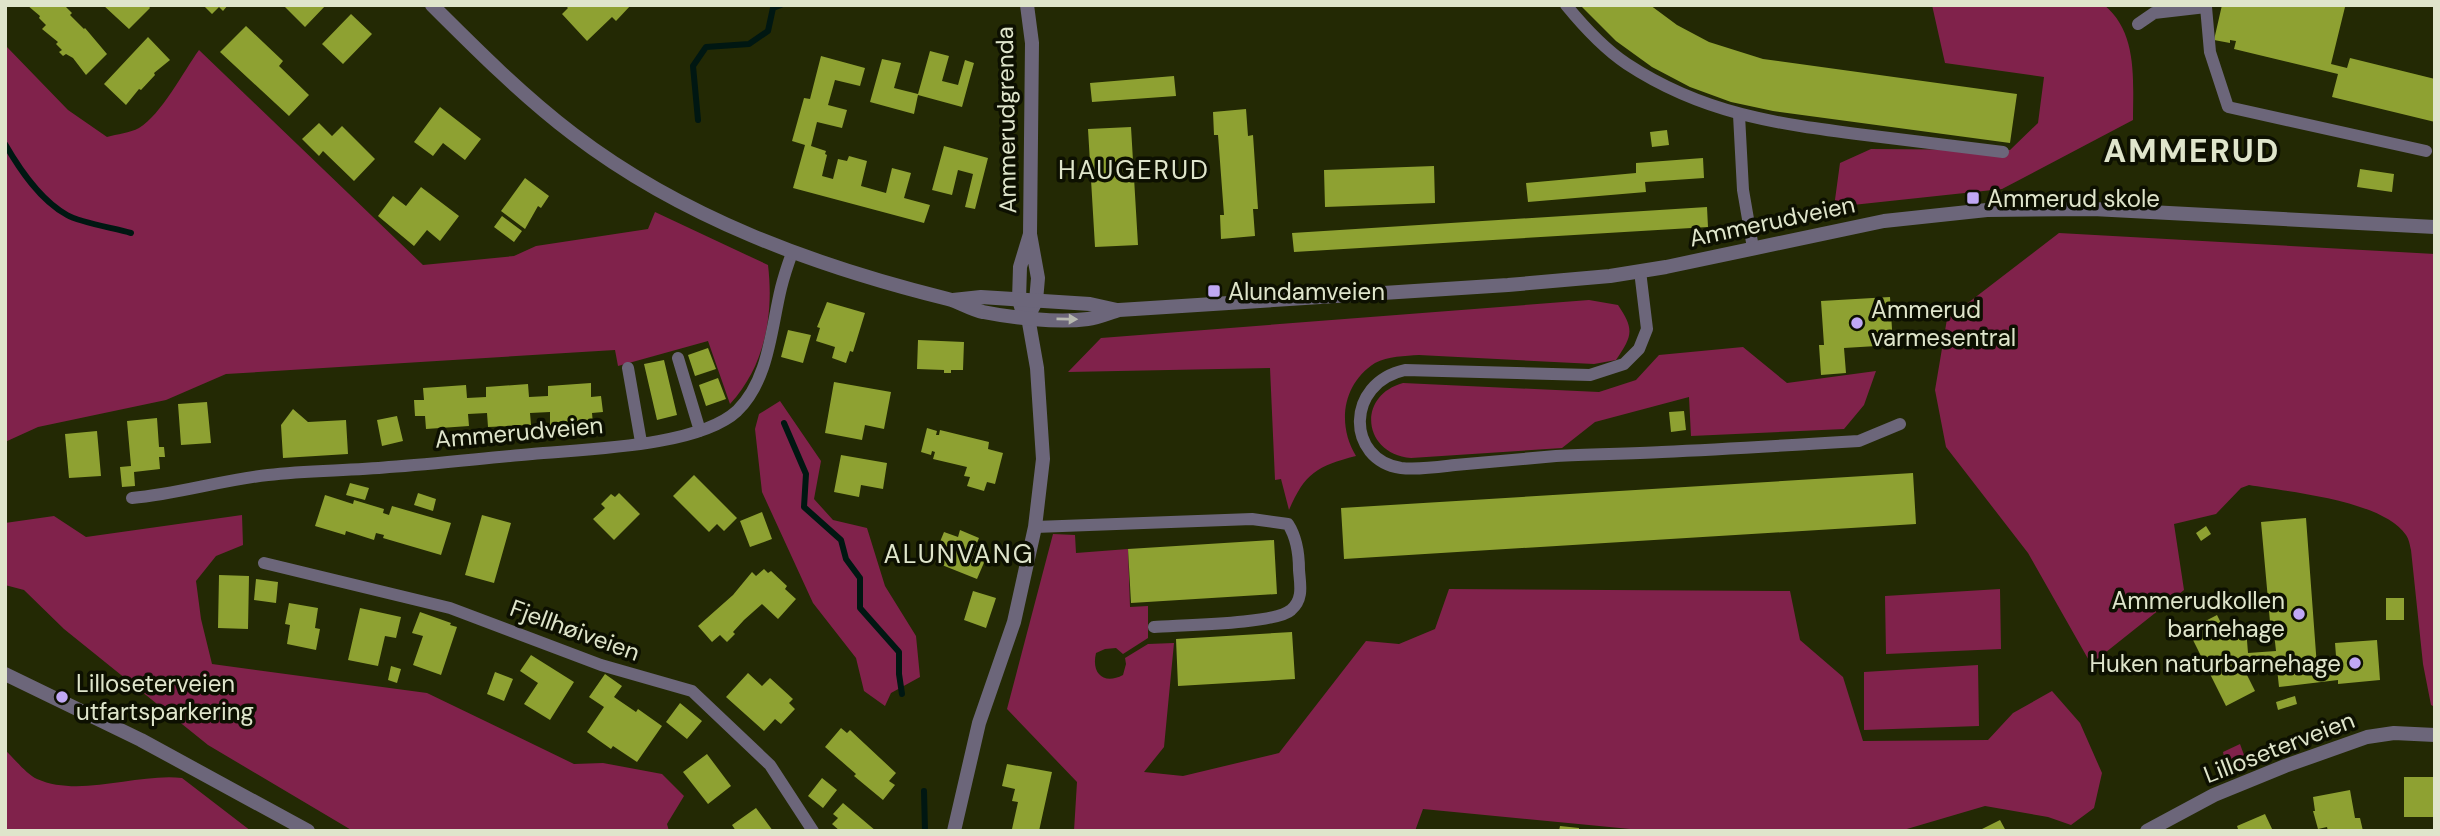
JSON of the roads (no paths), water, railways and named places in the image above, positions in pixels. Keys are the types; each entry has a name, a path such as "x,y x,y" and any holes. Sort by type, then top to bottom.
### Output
{"street":[{"name":"Ammerudveien","path":"432,5 522,92 573,134 636,176 708,216 792,253 952,300 980,312 1090,319 1119,310 1508,285 1640,271 1894,220 2019,209 2146,211 2435,227"},
{"name":"Ammerudgrenda","path":"1027,5 1031,43 1030,234"},
{"path":"954,831 979,723 1014,622 1035,527 1043,459 1037,368 1028,317 1019,300 1020,267 1030,234"},
{"path":"1028,317 1036,302 1037,267 1030,234"},
{"name":"Ammerudveien","path":"952,300 981,297 1090,304 1119,310"},
{"path":"5,674 141,740 307,831"},
{"name":"Lilloseterveien","path":"2147,831 2214,795 2367,737 2394,733 2435,735"}],"lane":[{"path":"1566,5 1594,38 1626,64 1667,86 1739,115 1820,130 2003,152"},
{"path":"2138,24 2154,13 2206,7 2210,51 2228,107 2426,151"},
{"path":"1739,115 1743,190 1753,248"},
{"name":"Ammerudveien","path":"132,498 162,496 267,475 389,467 641,442 700,431 736,411 759,379 769,350 781,287 792,253"},
{"path":"1640,271 1647,329 1639,349 1624,364 1590,374 1418,370 1391,373 1370,389 1362,405 1359,418 1362,433 1372,454 1383,462 1401,468 1427,468 1558,456 1859,441 1900,424"},
{"path":"678,358 700,431"},
{"path":"628,368 641,442"},
{"path":"1035,527 1252,519 1288,524 1295,534 1301,596 1291,611 1270,618 1154,627"},
{"name":"Fjellhøiveien","path":"264,563 450,608 601,665 692,691 770,765 813,831"}],"waterway":[{"path":"698,120 693,66 706,47 749,44 768,31 773,8 781,5"},
{"path":"5,144 32,184 57,209 81,220 131,233"},
{"path":"784,423 806,474 804,507 841,540 846,559 860,578 860,608 899,652 902,694"},
{"path":"924,791 925,831"}],"place":[{"name":"Ammerud skole","path":"1973,198"},
{"name":"Alundamveien","path":"1214,291"},
{"name":"Ammerud varmesentral","path":"1857,323"},
{"name":"Ammerudkollen barnehage","path":"2299,614"},
{"name":"Huken naturbarnehage","path":"2355,663"},
{"name":"Lilloseterveien utfartsparkering","path":"62,697"}],"district":[{"name":"AMMERUD","path":"2192,151"},
{"name":"HAUGERUD","path":"1134,170"},
{"name":"ALUNVANG","path":"959,554"}]}
